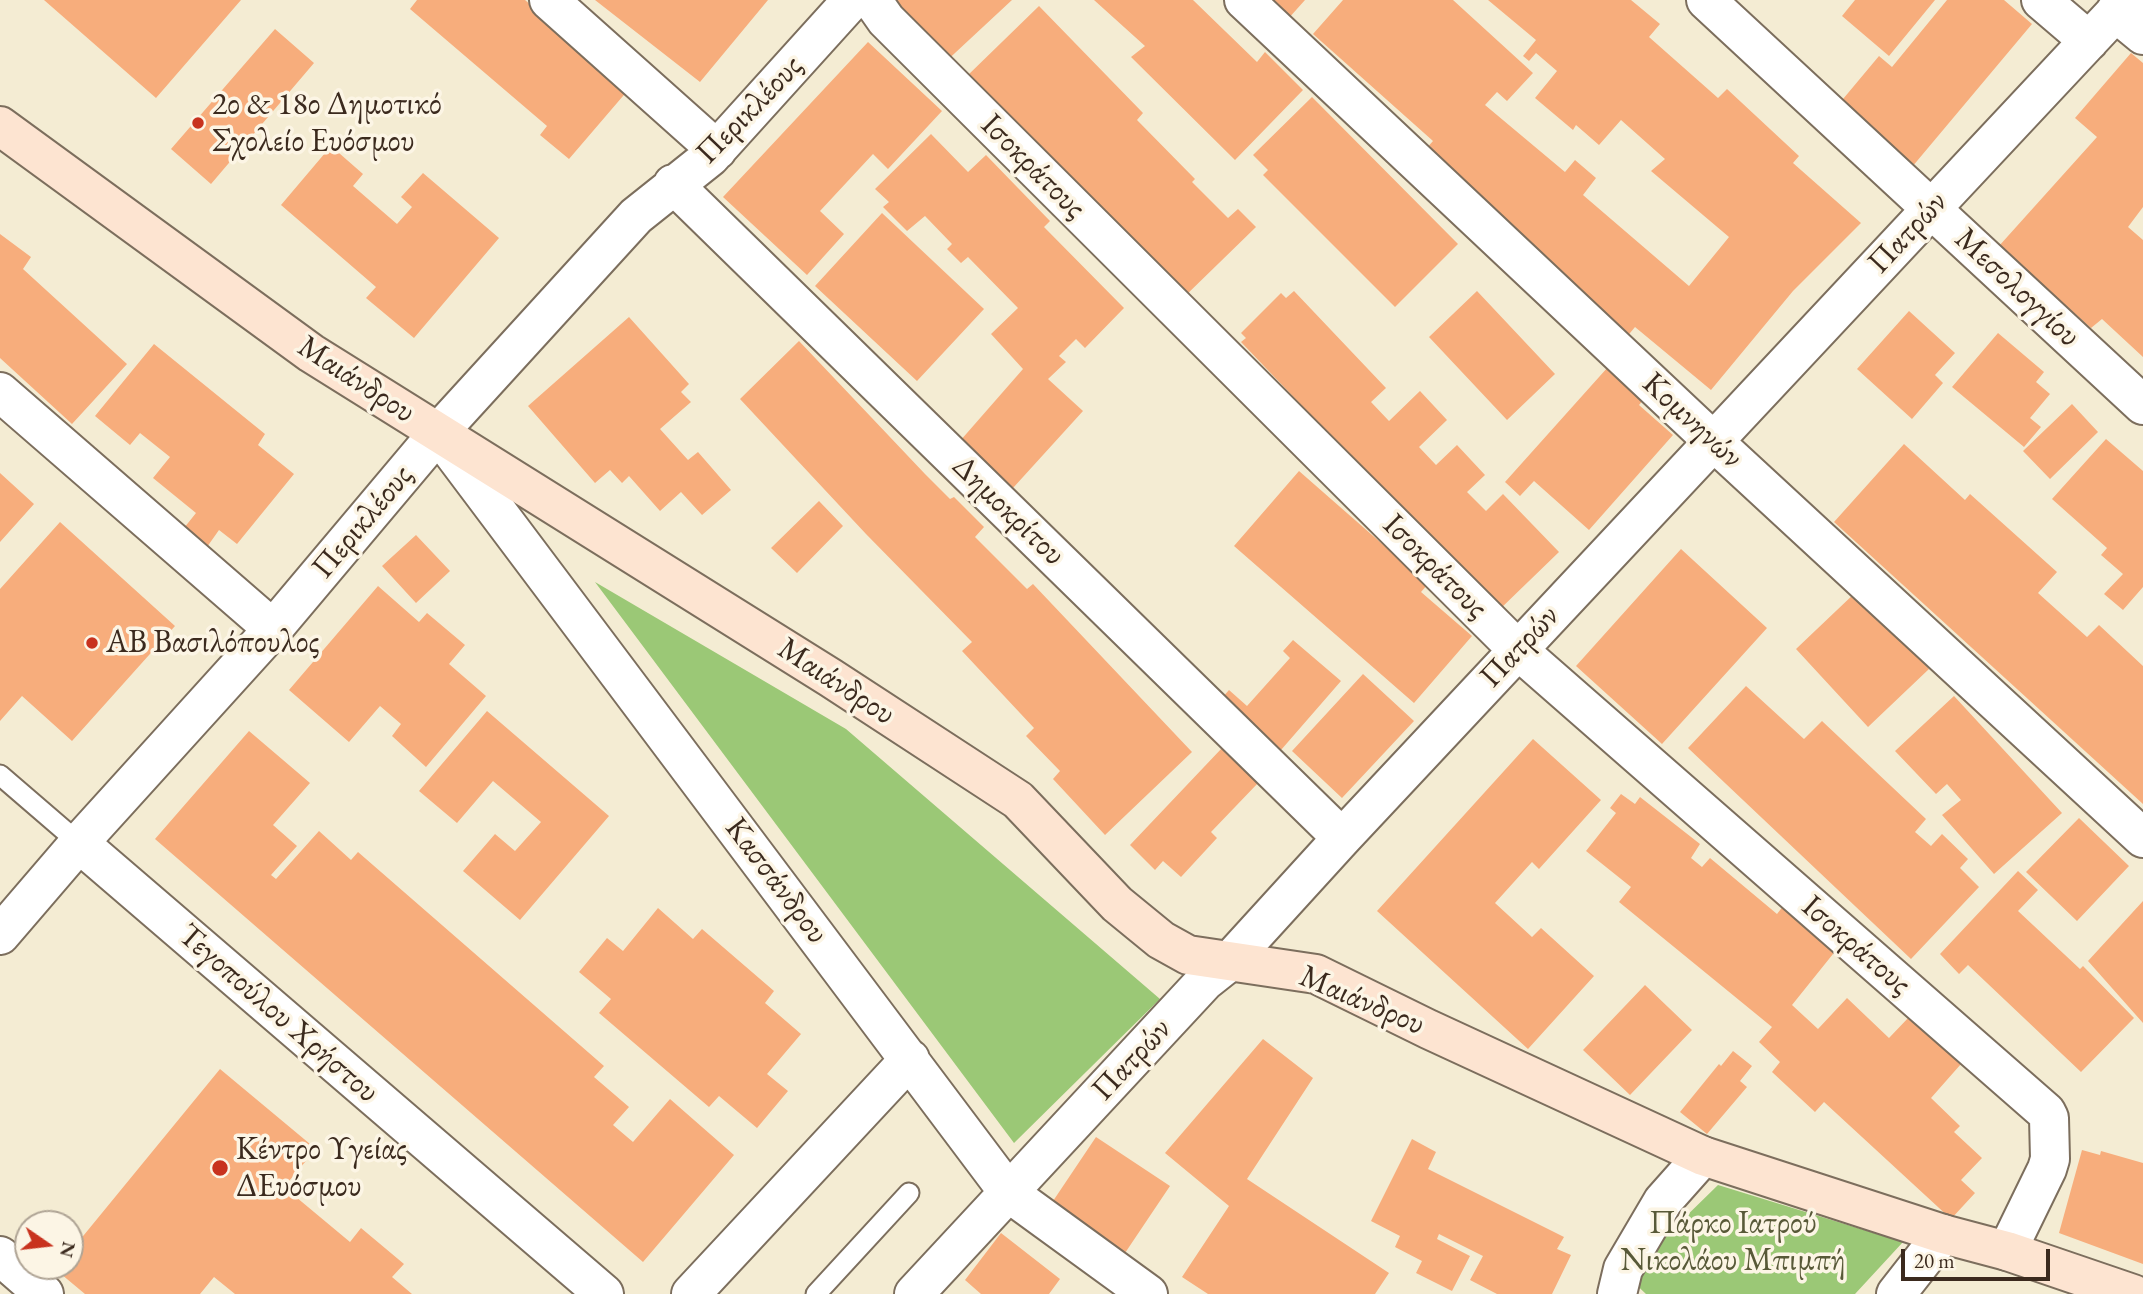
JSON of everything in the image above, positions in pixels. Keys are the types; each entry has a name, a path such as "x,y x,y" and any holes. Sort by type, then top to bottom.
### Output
{"street":[{"path":"549,0 717,150"},
{"name":"Περικλέους","path":"0,935 79,843 274,629 438,433 636,216 717,150 852,0"},
{"name":"Ισοκράτους","path":"872,0 886,20 1518,650 2046,1112 2049,1118 2050,1158 2047,1169 2007,1251"},
{"name":"Κομνηνών","path":"1244,0 1713,441 2143,838"},
{"name":"Μεσολογγίου","path":"1706,0 2143,405"},
{"path":"2041,0 2089,41"},
{"name":"Πατρών","path":"914,1294 1205,981 1229,962 2089,41 2128,16"},
{"name":"Μαιάνδρου","path":"0,126 311,353 820,671 1018,800 1117,904 1161,940 1188,955 1316,974 1703,1156 1943,1234 2007,1251 2133,1294"},
{"name":"Δημοκρίτου","path":"673,184 1342,838"},
{"path":"0,391 274,629"},
{"name":"Κασσάνδρου","path":"438,433 1009,1193 1148,1294"},
{"name":"Τεγοπούλου Χρήστου","path":"79,843 604,1294"},
{"path":"691,1294 910,1059"},
{"path":"1617,1294 1623,1269 1663,1201 1703,1156"},
{"path":"1896,1294 1943,1234"},
{"path":"0,1256 44,1294"}],"lane":[{"path":"0,775 79,843"},
{"path":"816,1294 909,1194"}],"green space":[{"path":"595,582 846,729 1160,999 1014,1143"},
{"name":"Πάρκο Ιατρού Νικολάου Μπιμπή","path":"1718,1185 1903,1242 1855,1294 1646,1294 1626,1275"}],"building":[{"path":"44,0 241,0 156,98"},
{"path":"417,0 525,0 629,89 569,159 540,135 547,126 410,9"},
{"path":"595,0 768,0 700,82"},
{"path":"880,0 1012,0 941,66"},
{"path":"1094,0 1193,0 1257,62 1265,52 1303,90 1235,160 1131,57 1145,46"},
{"path":"1268,0 1305,0 1288,19"},
{"path":"1343,0 1453,0 1533,73 1507,101 1497,92 1485,105 1565,172 1575,160 1596,178 1583,195 1689,286 1729,237 1651,171 1665,159 1621,120 1599,145 1576,125 1573,130 1535,98 1557,71 1536,53 1529,61 1523,56 1536,40 1488,0 1631,0 1660,24 1649,37 1718,98 1727,89 1799,156 1793,163 1861,223 1793,291 1711,390 1635,327 1625,339 1503,235 1512,224 1425,150 1433,141 1313,34"},
{"path":"1855,0 1935,0 1889,56 1842,16"},
{"path":"1947,0 2004,0 2032,24 1912,167 1838,105 1879,56 1892,67"},
{"path":"1039,6 1143,113 1137,120 1195,179 1192,182 1228,218 1238,209 1256,227 1181,300 966,77"},
{"path":"275,29 314,63 211,184 171,149"},
{"path":"868,42 942,111 888,169 873,154 820,211 844,234 807,275 723,197"},
{"path":"2131,53 2143,63 2143,207 2128,227 2143,240 2143,357 2102,319 2091,328 1999,246 2097,137 2075,118"},
{"path":"1312,97 1458,244 1395,307 1263,175 1268,170 1253,155"},
{"path":"931,134 968,172 986,155 1050,221 1044,227 1124,308 1085,348 1076,339 1059,356 1066,362 1048,379 1083,411 1013,488 960,441 1023,369 991,334 1018,308 968,257 961,263 947,249 952,244 925,216 907,231 883,207 889,202 875,189"},
{"path":"331,146 363,174 353,186 397,224 412,207 401,197 423,173 499,238 414,338 366,298 376,287 281,205"},
{"path":"882,213 984,309 917,381 815,286"},
{"path":"0,234 31,257 23,269 127,364 72,424 0,358"},
{"path":"1294,291 1386,388 1371,402 1389,421 1420,391 1447,420 1419,447 1436,465 1457,445 1485,475 1467,492 1486,511 1503,494 1559,552 1498,611 1241,342 1246,338 1241,333 1281,293 1286,298"},
{"path":"1477,291 1555,374 1507,420 1429,337"},
{"path":"1909,311 1955,353 1935,375 1943,383 1912,419 1857,369"},
{"path":"629,317 689,384 681,392 691,402 660,429 688,460 698,452 731,490 702,515 681,492 660,511 629,476 622,483 610,470 595,483 528,406"},
{"path":"1998,333 2044,372 2036,382 2050,394 2030,418 2041,427 2024,447 1952,387"},
{"path":"799,341 925,474 950,499 954,497 984,527 975,537 1027,589 1033,584 1192,752 1105,835 1053,779 1060,771 1026,736 1034,728 962,651 972,642 740,399"},
{"path":"154,344 265,434 258,445 294,474 237,544 219,530 207,547 184,528 196,513 153,478 170,457 140,433 130,445 95,416"},
{"path":"1608,367 1644,399 1639,405 1673,435 1589,530 1534,481 1520,496 1505,482"},
{"path":"2072,404 2098,432 2050,479 2023,451"},
{"path":"2106,439 2143,471 2143,587 2123,610 2104,594 2123,574 2101,555 2107,548 2052,499"},
{"path":"1904,444 1965,500 1970,494 2057,572 2038,593 2087,637 2099,625 2143,666 2143,804 1834,522"},
{"path":"1299,471 1428,584 1421,592 1472,636 1414,703 1234,546"},
{"path":"0,473 34,504 0,542"},
{"path":"819,501 843,526 797,573 771,548"},
{"path":"60,522 175,626 72,741 22,696 0,721 0,589"},
{"path":"416,535 450,571 416,603 382,566"},
{"path":"1681,549 1767,628 1662,744 1576,666"},
{"path":"378,586 419,622 427,613 465,645 449,664 486,696 426,767 392,736 401,724 380,706 349,742 289,690"},
{"path":"1857,591 1929,669 1868,727 1796,649"},
{"path":"1293,640 1341,681 1281,750 1222,698 1229,690 1247,706 1290,658 1283,651"},
{"path":"1363,674 1414,721 1342,798 1292,751"},
{"path":"1746,686 1804,739 1822,721 1926,819 1915,832 1931,846 1942,834 1968,859 1960,868 1979,887 1911,959 1688,748"},
{"path":"1954,696 2062,813 1994,874 1942,815 1961,800 1947,784 1936,794 1895,751"},
{"path":"487,711 609,816 520,920 463,871 495,834 515,851 541,822 493,781 457,823 419,791"},
{"path":"249,731 310,783 273,825 297,846 271,875 276,879 319,831 351,860 358,852 604,1066 594,1077 629,1107 613,1125 633,1142 670,1099 734,1155 643,1262 155,839"},
{"path":"1533,739 1601,800 1539,869 1532,862 1495,903 1532,937 1541,928 1594,976 1528,1049 1377,911"},
{"path":"1222,748 1259,782 1211,832 1217,838 1181,877 1163,861 1155,870 1130,845"},
{"path":"1621,794 1635,804 1640,797 1700,844 1691,858 1702,867 1710,858 1777,914 1784,905 1837,949 1792,1005 1818,1029 1847,998 1889,1038 1910,1016 1961,1064 1931,1098 1960,1126 1954,1132 1982,1158 1961,1180 1975,1193 1951,1219 1824,1102 1815,1112 1772,1072 1780,1062 1759,1042 1772,1027 1619,902 1631,887 1586,851 1616,813 1610,808"},
{"path":"2079,818 2129,866 2077,921 2026,872"},
{"path":"2018,871 2038,890 2018,911 2080,969 2083,966 2134,1018 2081,1072 1968,965 1959,974 1940,954"},
{"path":"2143,901 2143,1023 2088,961"},
{"path":"658,908 693,939 702,929 774,991 765,1003 801,1034 767,1074 788,1091 757,1128 719,1096 709,1107 599,1013 611,999 579,972 607,938 623,951"},
{"path":"1645,985 1692,1030 1630,1095 1583,1050"},
{"path":"1263,1039 1313,1078 1247,1179 1389,1273 1375,1294 1208,1294 1182,1277 1229,1206 1165,1153"},
{"path":"1733,1051 1752,1066 1740,1081 1747,1087 1707,1134 1680,1112"},
{"name":"Κέντρο Υγείας ΔΕυόσμου","path":"220,1069 316,1149 284,1187 350,1242 361,1228 404,1264 392,1277 412,1294 235,1294 214,1277 200,1294 85,1294 68,1280 84,1280 84,1235"},
{"path":"1096,1137 1170,1186 1123,1256 1049,1207"},
{"path":"1412,1139 1436,1152 1428,1169 1564,1237 1557,1249 1571,1255 1552,1294 1497,1294 1470,1280 1483,1256 1439,1234 1437,1239 1470,1256 1452,1291 1416,1273 1422,1261 1395,1247 1400,1236 1371,1221"},
{"path":"2082,1150 2100,1155 2101,1151 2143,1163 2143,1264 2059,1233"},
{"path":"1001,1233 1060,1279 1049,1294 981,1294 965,1280"}],"place":[{"name":"2ο & 18ο Δημοτικό Σχολείο Ευόσμου","path":"198,123"},
{"name":"ΑΒ Βασιλόπουλος","path":"92,643"},
{"name":"Κέντρο Υγείας ΔΕυόσμου","path":"220,1168"}]}
